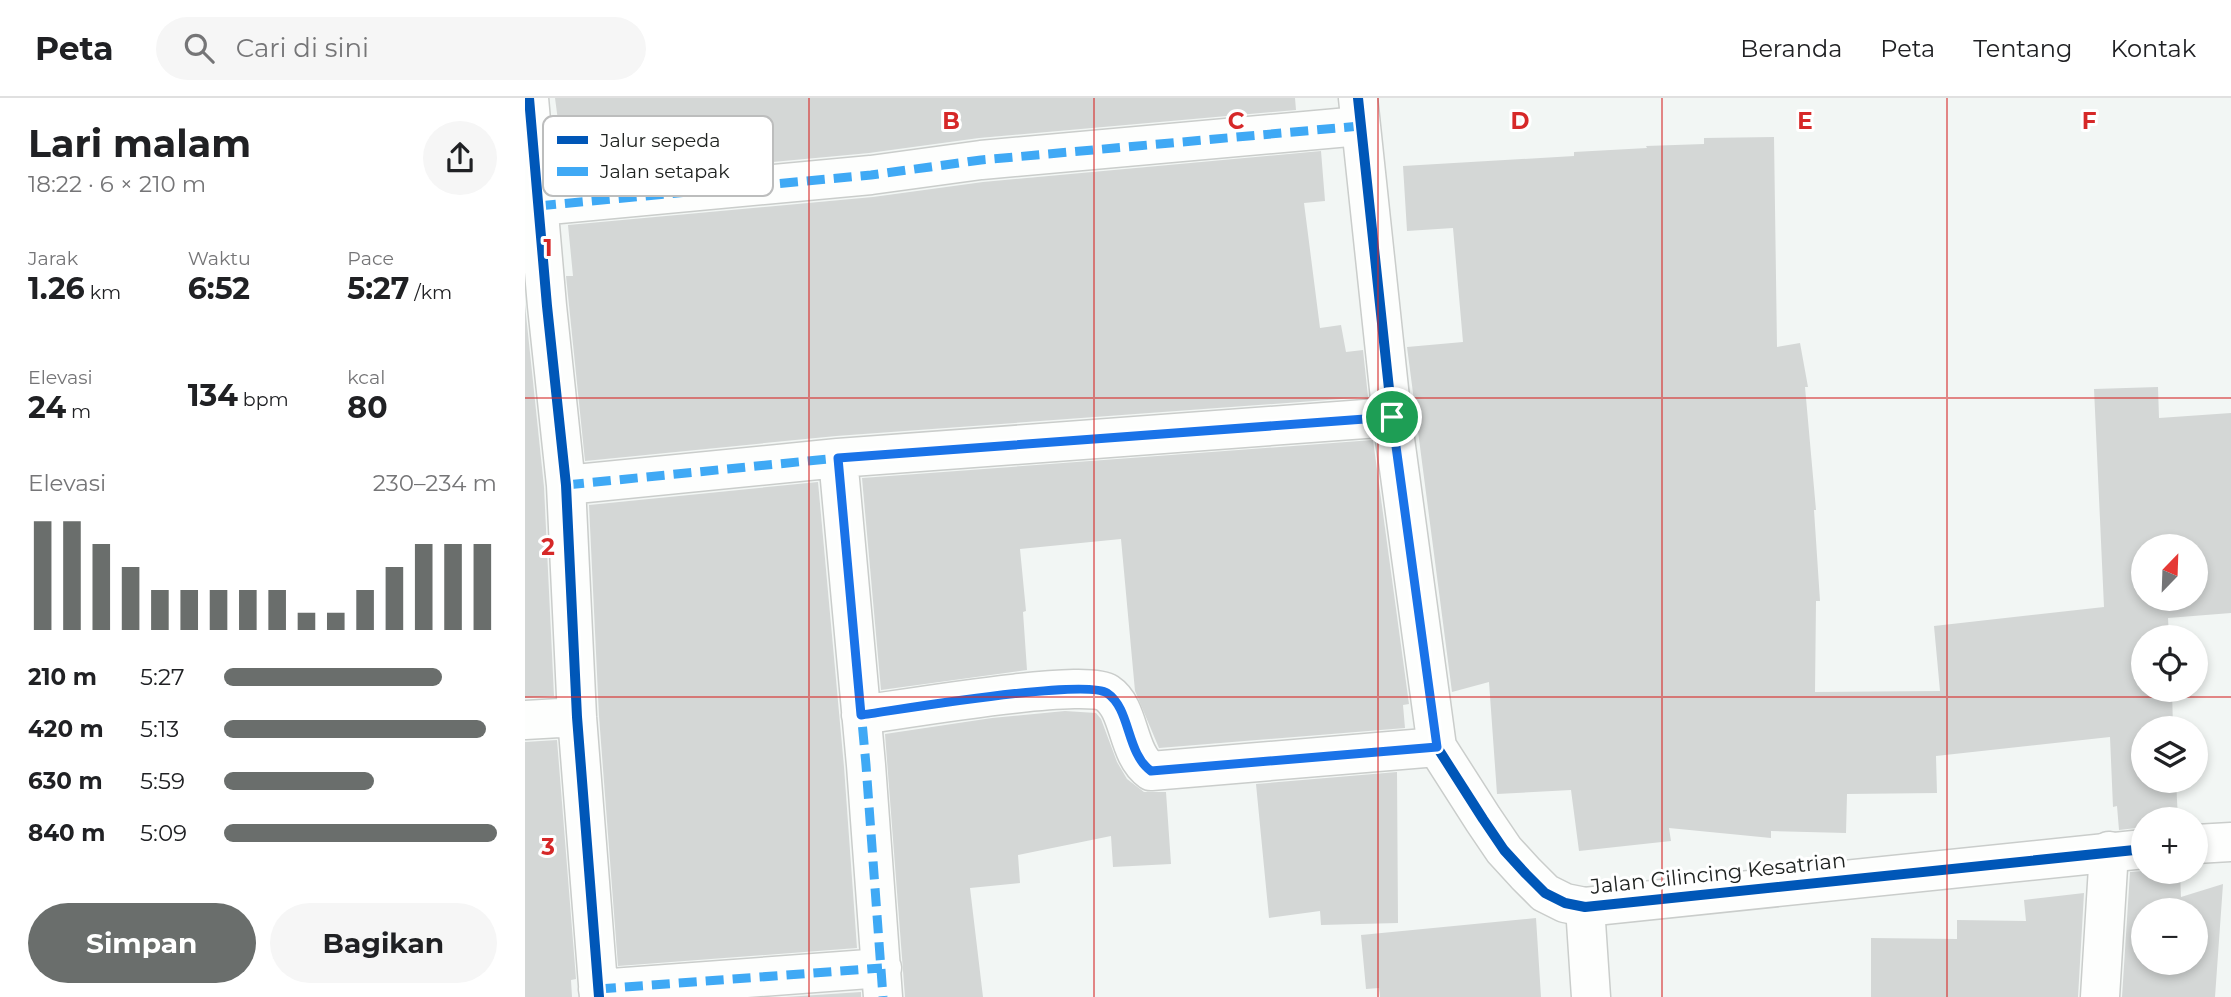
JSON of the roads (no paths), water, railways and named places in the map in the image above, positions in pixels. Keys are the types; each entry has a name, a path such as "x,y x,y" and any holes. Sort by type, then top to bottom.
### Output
{"street":[{"path":"529,98 538,206 536,307 566,485 577,717 599,993 882,982 838,458"},
{"path":"773,184 871,175 1359,112"},
{"name":"Jalan Cilincing Kesatrian","path":"1359,112 1392,417 1437,747 1504,850 1526,874 1545,892 1565,903 1585,907 2126,850"},
{"path":"538,206 645,196"},
{"path":"566,485 838,458 1392,417"},
{"path":"861,715 1020,693 1087,688 1107,692 1117,705 1141,764 1151,771 1437,747"},
{"path":"525,720 577,717"},
{"path":"2208,843 2231,842"},
{"path":"2100,997 2126,850"},
{"path":"1585,907 1591,997"}]}
